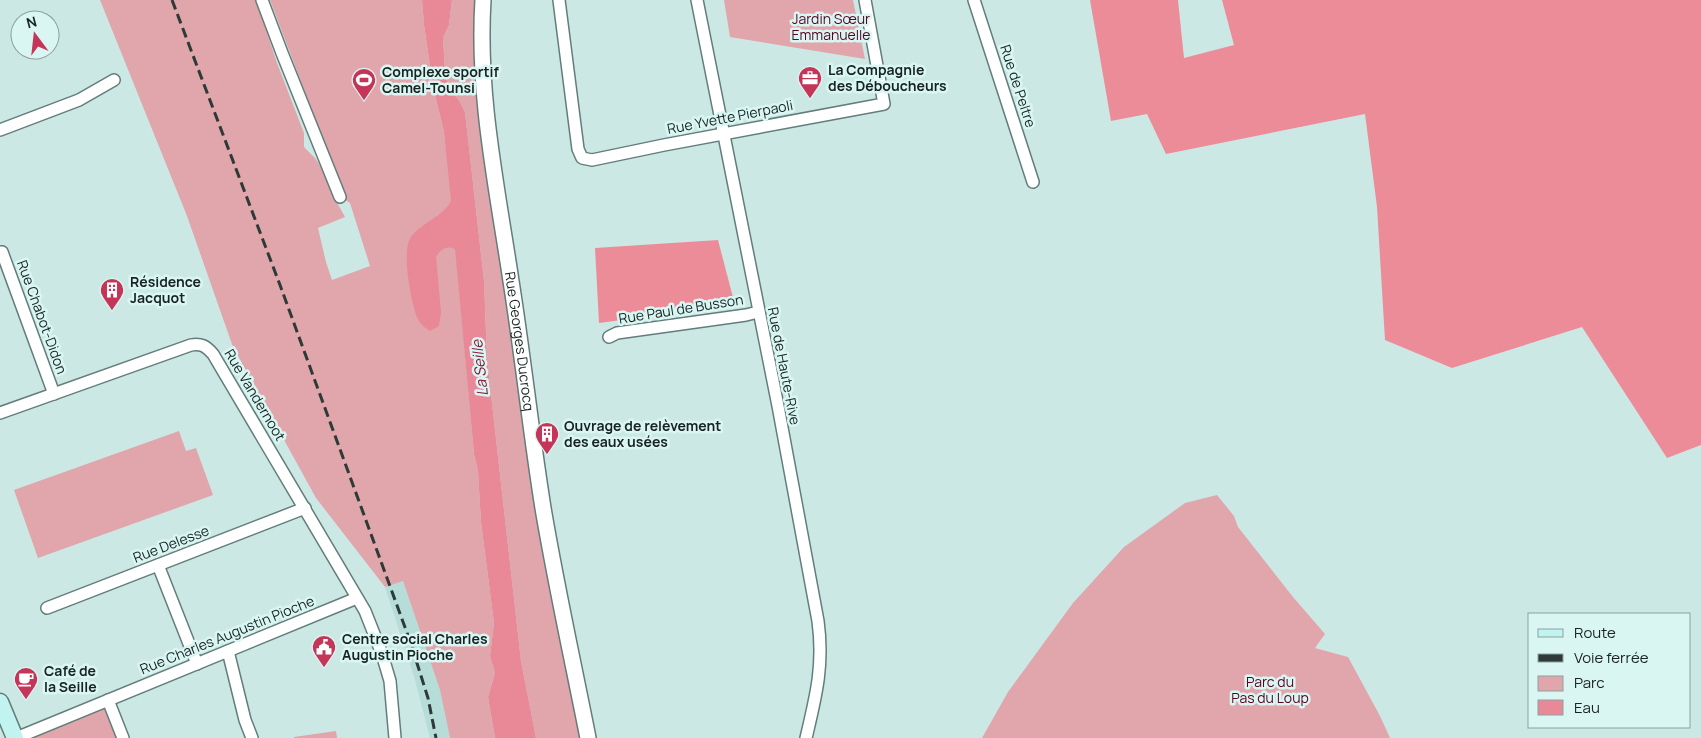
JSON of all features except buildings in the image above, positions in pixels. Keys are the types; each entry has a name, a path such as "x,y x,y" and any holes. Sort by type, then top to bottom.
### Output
{"main road":[{"path":"0,702 15,738"}],"street":[{"path":"262,0 340,197"},
{"name":"Rue Georges Ducrocq","path":"482,0 481,46 492,171 511,278 531,434 544,511 588,738"},
{"name":"Rue Yvette Pierpaoli","path":"559,0 578,149 582,158 592,160 884,104 864,0"},
{"name":"Rue de Haute-Rive","path":"697,0 722,134 778,406 820,636 819,680 806,738"},
{"name":"Rue de Peltre","path":"974,0 1033,182"},
{"path":"0,130 79,100 114,80"},
{"name":"Rue Chabot-Didon","path":"1,250 54,394"},
{"name":"Rue Paul de Busson","path":"609,337 617,333 758,312"},
{"name":"Rue Vandernoot","path":"0,413 191,345 199,344 207,347 213,354 365,611 382,654 390,682 395,738"},
{"name":"Rue Delesse","path":"48,608 305,508"},
{"path":"158,566 197,664"},
{"name":"Rue Charles Augustin Pioche","path":"15,738 357,598"},
{"path":"228,651 252,738"},
{"path":"108,700 123,738"}],"shaded area":[{"path":"1090,0 1178,0 1184,58 1234,45 1222,0 1701,0 1701,445 1667,458 1582,327 1452,368 1385,340 1377,207 1365,114 1166,154 1147,114 1111,121"},
{"path":"718,240 735,305 599,323 595,248"},
{"path":"403,581 440,690 450,738 430,738 415,680 385,587"}],"green space":[{"path":"100,0 256,0 277,63 304,133 304,147 315,158 340,196 334,197 345,217 318,228 332,280 370,266 350,203 340,197 344,195 270,0 422,0 433,87 444,132 448,165 474,454 478,471 481,522 494,623 490,656 495,673 488,697 495,738 450,738 440,690 403,581 385,587 316,498 233,347 187,216"},
{"path":"452,0 477,0 474,55 490,198 581,738 536,738 521,661 487,359 484,281 465,112 459,100 448,88 445,69 443,38 449,25"},
{"name":"Jardin Sœur Emmanuelle","path":"724,0 853,0 865,59 730,37"},
{"path":"179,431 186,451 196,448 213,495 38,558 14,490"},
{"name":"Parc du Pas du Loup","path":"1217,495 1234,516 1238,527 1325,634 1315,648 1348,657 1390,738 982,738 1008,692 1073,603 1124,547 1185,503"},
{"path":"108,700 123,738 16,738"},
{"path":"336,731 337,738 294,738 294,737"}],"water":[{"name":"La Seille","path":"422,0 452,0 449,25 443,38 445,69 448,88 459,100 465,112 484,281 487,359 521,661 536,738 495,738 488,697 495,673 490,656 494,623 481,522 478,471 474,454 455,249 444,249 436,257 441,312 439,326 430,331 424,327 417,317 410,289 407,253 411,237 421,227 442,212 451,201 444,132 433,87"}],"railway":[{"path":"172,0 280,285 410,641 428,698 436,738"}],"place":[{"name":"La Compagnie des Déboucheurs","path":"810,99"},
{"name":"Complexe sportif Camel-Tounsi","path":"364,101"},
{"name":"Résidence Jacquot","path":"112,311"},
{"name":"Ouvrage de relèvement des eaux usées","path":"547,455"},
{"name":"Centre social Charles Augustin Pioche","path":"324,668"},
{"name":"Café de la Seille","path":"26,700"}]}
